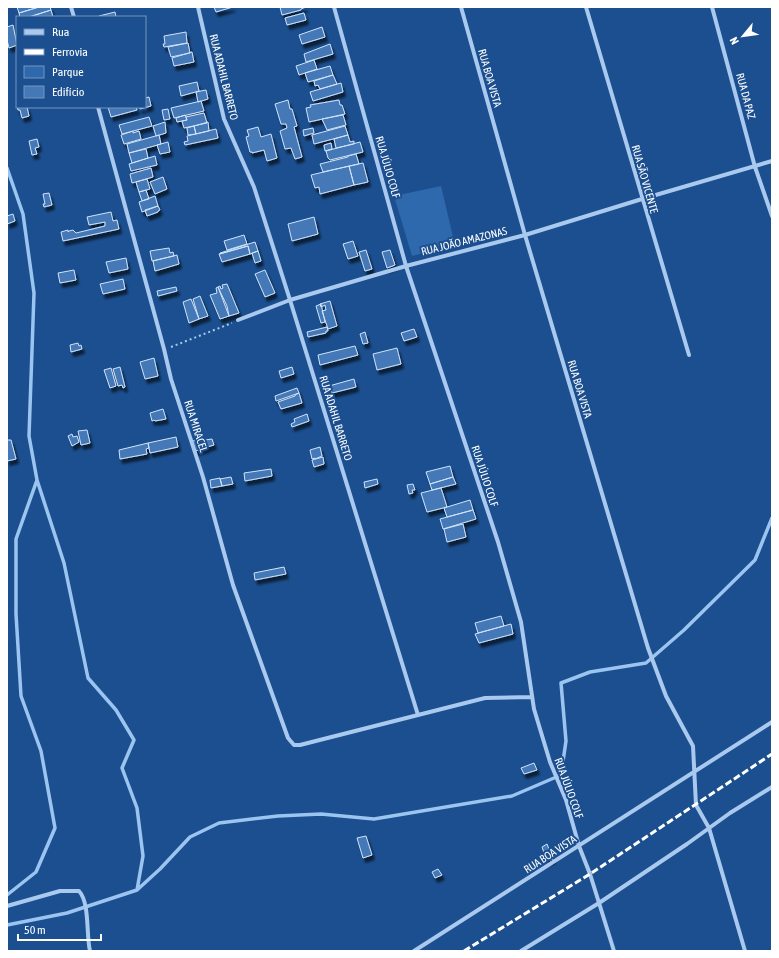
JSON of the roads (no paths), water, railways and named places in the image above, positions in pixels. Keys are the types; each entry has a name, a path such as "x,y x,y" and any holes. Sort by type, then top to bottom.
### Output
{"street":[{"name":"RUA ADAHIL BARRETO","path":"198,7 224,119 254,187 418,715"},
{"name":"RUA JÚLIO COLF","path":"334,7 406,266 504,564 521,622 534,709 550,762 566,800 579,846 614,951"},
{"name":"RUA BOA VISTA","path":"461,7 525,235 648,648 666,696 693,746 696,805 709,828 745,951"},
{"name":"RUA SÃO VICENTE","path":"586,7 689,355"},
{"name":"RUA DA PAZ","path":"712,7 756,167"},
{"name":"RUA MIRACEL","path":"98,108 164,349 170,379 203,477 233,585 288,738 294,745 300,744 418,715"},
{"name":"RUA JOÃO AMAZONAS","path":"238,320 290,300 406,266 525,235 642,199 772,162"},
{"path":"756,167 772,216"},
{"path":"418,715 485,698 532,697"},
{"name":"RUA BOA VISTA","path":"414,951 772,722"},
{"path":"521,951 599,903 730,813 772,787"},
{"path":"7,906 60,891 79,891 82,894 86,907 90,951"}],"waterway":[{"path":"7,168 23,214 34,293 29,436 37,480 16,539 16,614 21,696 41,751 55,828 36,872 7,895"},
{"path":"7,925 67,913 137,890 143,856 137,808 122,768 134,740 116,710 88,678 64,563 37,480"},
{"path":"137,890 160,869 190,837 219,823 278,816 321,814 374,819 512,796 561,775 566,741 561,683 590,672 646,663 684,630 755,560 772,518"}],"railway":[{"path":"464,951 590,874 772,754"}]}
